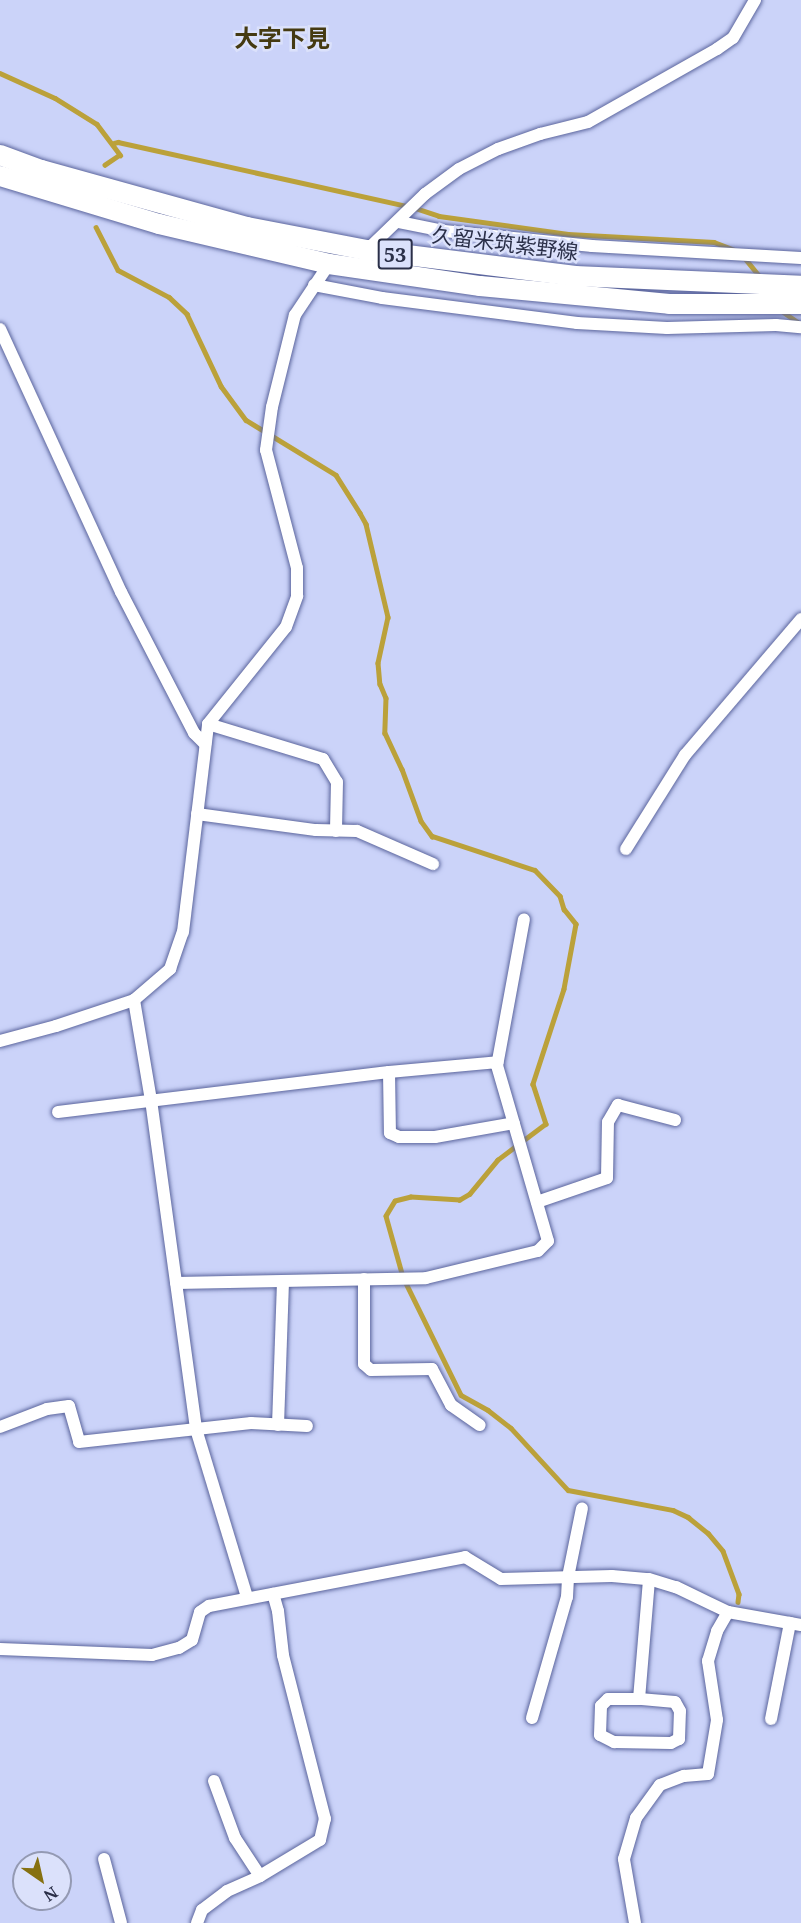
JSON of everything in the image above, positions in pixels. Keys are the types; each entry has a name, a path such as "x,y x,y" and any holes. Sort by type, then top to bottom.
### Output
{"main road":[{"name":"久留米筑紫野線","path":"0,155 41,170 236,224 367,250 575,276 801,286"},
{"name":"久留米筑紫野線","path":"0,176 159,224 329,264 480,286 669,304 801,304"}],"street":[{"path":"367,250 399,222 425,194 459,169 508,145 588,122 733,39 755,0"},
{"path":"399,222 444,231 591,246 801,258"},
{"path":"0,1041 56,1026 134,1000 170,969 183,932 208,724 286,627 297,596 297,568 266,450 272,407 295,315 329,264"},
{"path":"314,285 393,300 577,323 667,327 776,325 801,327"},
{"path":"0,329 122,592 194,733 205,744"},
{"path":"626,849 685,755 801,619"},
{"path":"208,724 323,759 337,782 336,831"},
{"path":"197,814 316,830 357,831 433,864"},
{"path":"176,1283 426,1278 538,1251 548,1241 498,1062 524,919"},
{"path":"134,1000 151,1100 196,1429 246,1598"},
{"path":"58,1112 389,1072 498,1062"},
{"path":"389,1072 390,1133 399,1137 435,1137 514,1123"},
{"path":"537,1202 607,1178 608,1122 618,1106 675,1120"},
{"path":"364,1280 364,1364 371,1370 432,1369 451,1405 480,1425"},
{"path":"278,1425 283,1281"},
{"path":"0,1427 47,1409 69,1406 79,1442 251,1423 307,1426"},
{"path":"532,1718 567,1597 568,1577 582,1508"},
{"path":"0,1649 152,1655 179,1648 192,1640 200,1612 209,1606 465,1557 501,1579 568,1577 648,1579 676,1587 728,1612 796,1624 771,1719"},
{"path":"639,1699 648,1579"},
{"path":"197,1923 202,1911 227,1891 260,1876 320,1840 325,1819 283,1655 278,1611 273,1594"},
{"path":"635,1923 624,1859 636,1818 660,1785 684,1776 708,1773 717,1720 708,1661 717,1630 728,1612"},
{"path":"608,1699 639,1699 675,1702 680,1711 679,1739 671,1743 614,1742 600,1735 601,1706 608,1699"},
{"path":"214,1781 235,1838 260,1876"},
{"path":"104,1859 121,1923"}],"waterway":[{"path":"0,73 55,98 97,124 120,155 105,165"},
{"path":"114,143 118,142 415,208 439,216 568,234 714,242 735,250"},
{"path":"96,227 118,270 169,297 187,314 221,386 246,420 336,475 360,513 366,524 388,617 378,663 380,684 386,698 385,733 402,769 421,821 432,836 535,870 560,896 564,909 576,924 564,989 533,1084 546,1124 498,1160 470,1194 460,1200 411,1197 395,1201 386,1216 403,1277 461,1395 488,1410 511,1428 568,1490 673,1510 688,1517 708,1533 723,1551 739,1594 738,1602"},
{"path":"744,257 761,278"},
{"path":"782,311 799,323"}],"district":[{"name":"大字下見","path":"282,38"}]}
